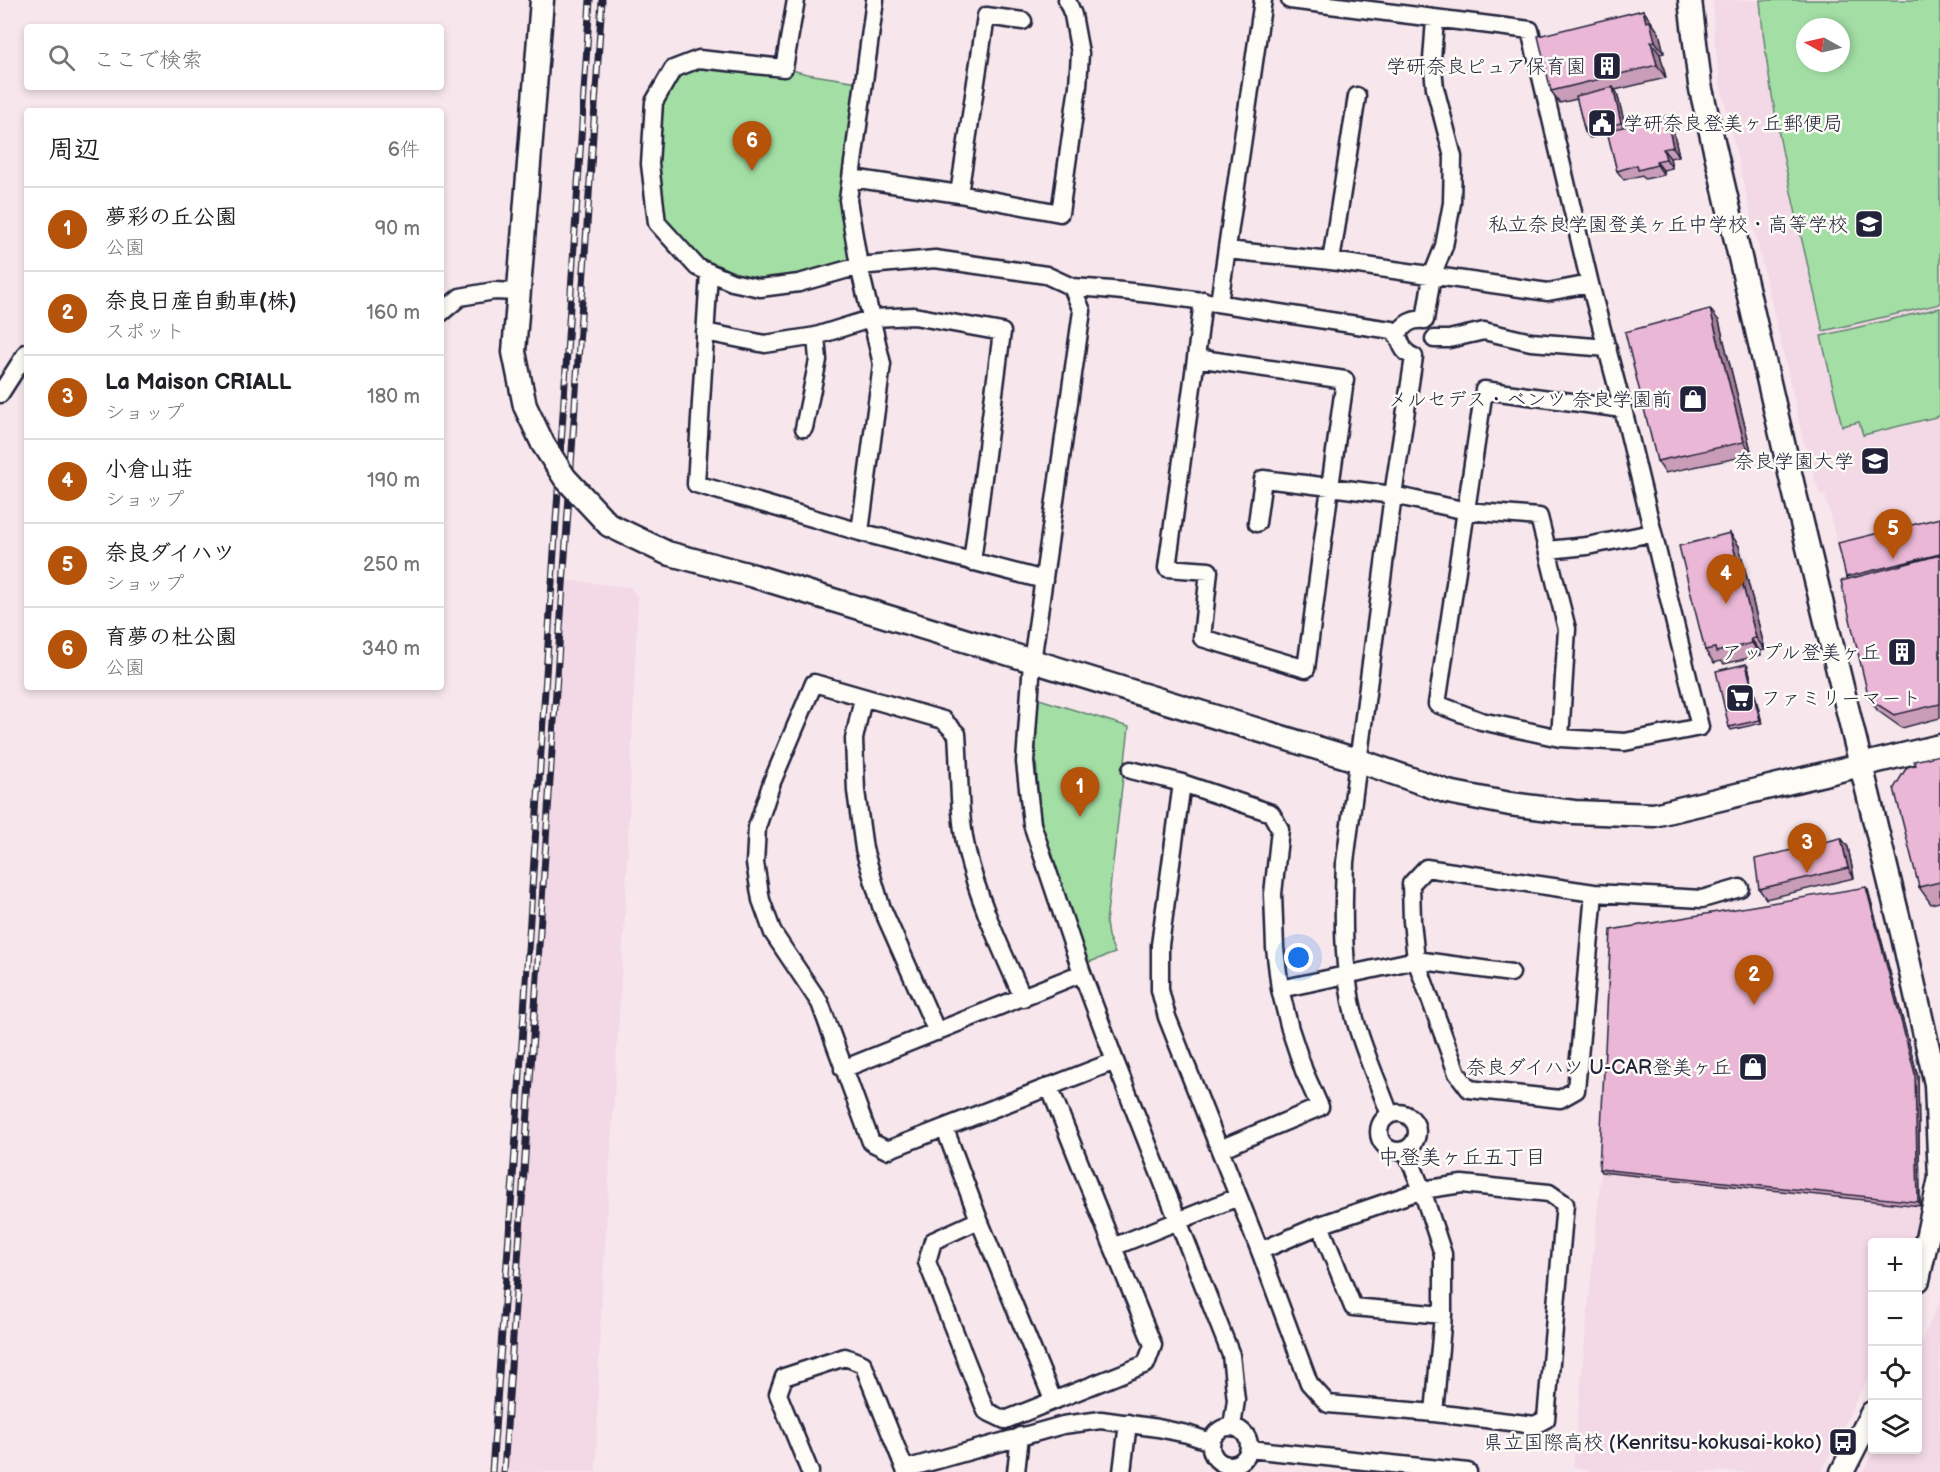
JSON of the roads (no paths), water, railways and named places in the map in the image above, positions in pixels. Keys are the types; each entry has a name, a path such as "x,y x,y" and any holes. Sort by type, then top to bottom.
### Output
{"street":[{"path":"542,0 514,352 525,406 543,444 565,478 609,525 667,553 754,576 1360,761 1448,792 1510,804 1574,812 1654,815 1940,746"},
{"path":"796,0 784,68 699,59 673,69 654,102 650,164 657,223 697,267 732,282 760,288 799,283 860,266 935,259 1046,275 1072,287 1120,290 1211,301 1318,320 1392,330 1397,334 1407,354 1414,357 1425,355 1430,350 1434,339 1432,327 1425,320 1416,319 1404,325 1397,334"},
{"path":"860,532 882,364 848,200 875,0"},
{"path":"852,178 959,194 1060,213 1078,86 1080,53 1073,15 1067,0"},
{"path":"1196,358 1345,380 1306,669 1202,638 1209,571 1167,568 1196,358 1227,250 1263,0"},
{"path":"1290,0 1530,30 1590,284 1608,348 1623,409 1652,533 1700,727 1625,742 1560,738 1481,722 1437,704 1484,390 1623,409"},
{"path":"1690,0 1700,85 1936,1084 1940,1178 1922,1258"},
{"path":"959,194 986,16 1023,21"},
{"path":"1425,320 1432,276 1444,246 1450,213 1453,157 1435,88 1432,60 1435,19"},
{"path":"1331,261 1356,96"},
{"path":"1227,250 1331,261 1548,292 1590,284"},
{"path":"709,272 696,484 860,532 1044,580"},
{"path":"1072,287 1082,311 1032,662 1025,762 1032,824 1082,973 1115,1061 1231,1354 1236,1400 1232,1427"},
{"path":"444,310 460,297 494,291 519,292"},
{"path":"705,332 765,344 816,336 873,318 915,316 1002,333 972,562"},
{"path":"1434,339 1449,339 1484,331 1531,342 1608,348"},
{"path":"804,428 818,360 816,336"},
{"path":"0,394 24,357"},
{"path":"1390,1115 1356,1020 1347,974 1343,910 1345,862 1393,495 1414,357"},
{"path":"1257,522 1263,479 1393,495 1467,511 1539,517 1567,629 1560,738"},
{"path":"1548,550 1587,546 1652,533"},
{"path":"1023,998 986,915 967,852 960,798 957,734 943,720 814,683 772,782 757,827 755,863 761,900 773,933 820,1003 871,1142 887,1150 1115,1061"},
{"path":"863,698 854,739 856,791 864,849 881,906 937,1032"},
{"path":"1131,770 1182,783 1271,813 1280,829 1273,894 1275,948 1280,989 1304,1071 1320,1107 1220,1149"},
{"path":"1182,783 1160,945 1160,990 1167,1017 1260,1251 1309,1383 1328,1404 1535,1425 1546,1419 1564,1204 1549,1193 1462,1184 1422,1190 1320,1224 1260,1251"},
{"path":"1593,893 1576,1090 1560,1099 1469,1089 1457,1073 1416,960 1411,884 1426,868 1593,893 1702,899 1740,888"},
{"path":"1280,989 1416,960 1510,973"},
{"path":"843,1069 1082,973"},
{"path":"979,1220 933,1241 927,1262 986,1411 1005,1420 1146,1364 1153,1345 1049,1086"},
{"path":"1404,1114 1414,1121 1417,1127 1416,1141 1406,1150 1389,1149 1380,1140 1381,1123 1390,1115 1404,1114"},
{"path":"945,1129 979,1220 1053,1400"},
{"path":"1406,1150 1443,1254 1443,1315 1434,1413"},
{"path":"1113,1247 1238,1197"},
{"path":"1320,1224 1353,1307 1443,1315"},
{"path":"810,1472 778,1394 784,1377 845,1357 863,1364 905,1471 1020,1436 1063,1425 1101,1420 1187,1434 1211,1442"},
{"path":"1842,1472 1868,1421"},
{"path":"1122,1472 1128,1423"},
{"path":"1226,1427 1232,1427 1243,1431 1247,1436 1249,1449 1244,1459 1233,1465 1227,1465 1213,1454 1211,1442 1217,1432 1226,1427"},
{"path":"1016,1472 1020,1436"},
{"path":"1249,1449 1392,1468 1468,1472"}],"railway":[{"path":"492,1472 590,0"},
{"path":"504,1472 602,0"}],"place":[{"name":"学研奈良ピュア保育園","path":"1607,66"},
{"name":"学研奈良登美ヶ丘郵便局","path":"1602,123"},
{"name":"育夢の杜公園","path":"752,171"},
{"name":"私立奈良学園登美ヶ丘中学校・高等学校","path":"1869,224"},
{"name":"メルセデス・ベンツ 奈良学園前","path":"1693,399"},
{"name":"奈良学園大学","path":"1875,461"},
{"name":"奈良ダイハツ","path":"1893,559"},
{"name":"小倉山荘","path":"1726,604"},
{"name":"アップル登美ヶ丘","path":"1902,652"},
{"name":"ファミリーマート","path":"1740,698"},
{"name":"夢彩の丘公園","path":"1080,817"},
{"name":"La Maison CRIALL","path":"1807,873"},
{"name":"奈良日産自動車(株)","path":"1754,1005"},
{"name":"奈良ダイハツ U-CAR登美ヶ丘","path":"1753,1067"},
{"name":"県立国際高校 (Kenritsu-kokusai-koko)","path":"1843,1442"}],"district":[{"name":"中登美ヶ丘五丁目","path":"1462,1157"}]}
